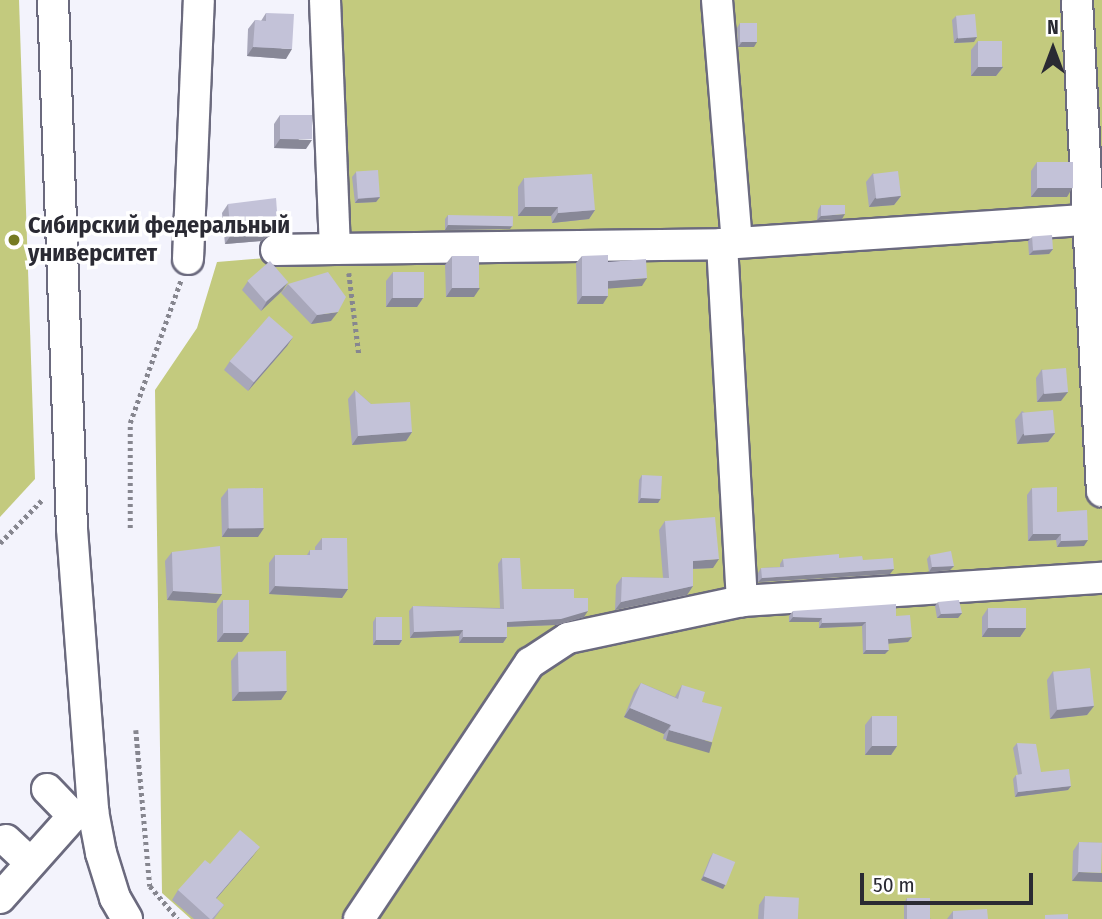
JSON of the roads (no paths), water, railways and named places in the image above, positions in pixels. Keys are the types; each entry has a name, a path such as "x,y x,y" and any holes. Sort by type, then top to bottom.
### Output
{"lane":[{"path":"53,0 62,540 83,814 101,853 115,898 127,919"},
{"path":"188,259 199,0"},
{"path":"325,0 335,248"},
{"path":"717,0 742,601"},
{"path":"1077,0 1096,220 1102,491"},
{"path":"276,250 729,243 1096,220"},
{"path":"359,919 530,663 568,638 742,601 1102,578"},
{"path":"47,789 83,814"},
{"path":"18,883 83,814"},
{"path":"6,840 18,883"}],"place":[{"name":"Сибирский федеральный университет","path":"14,240"}]}
